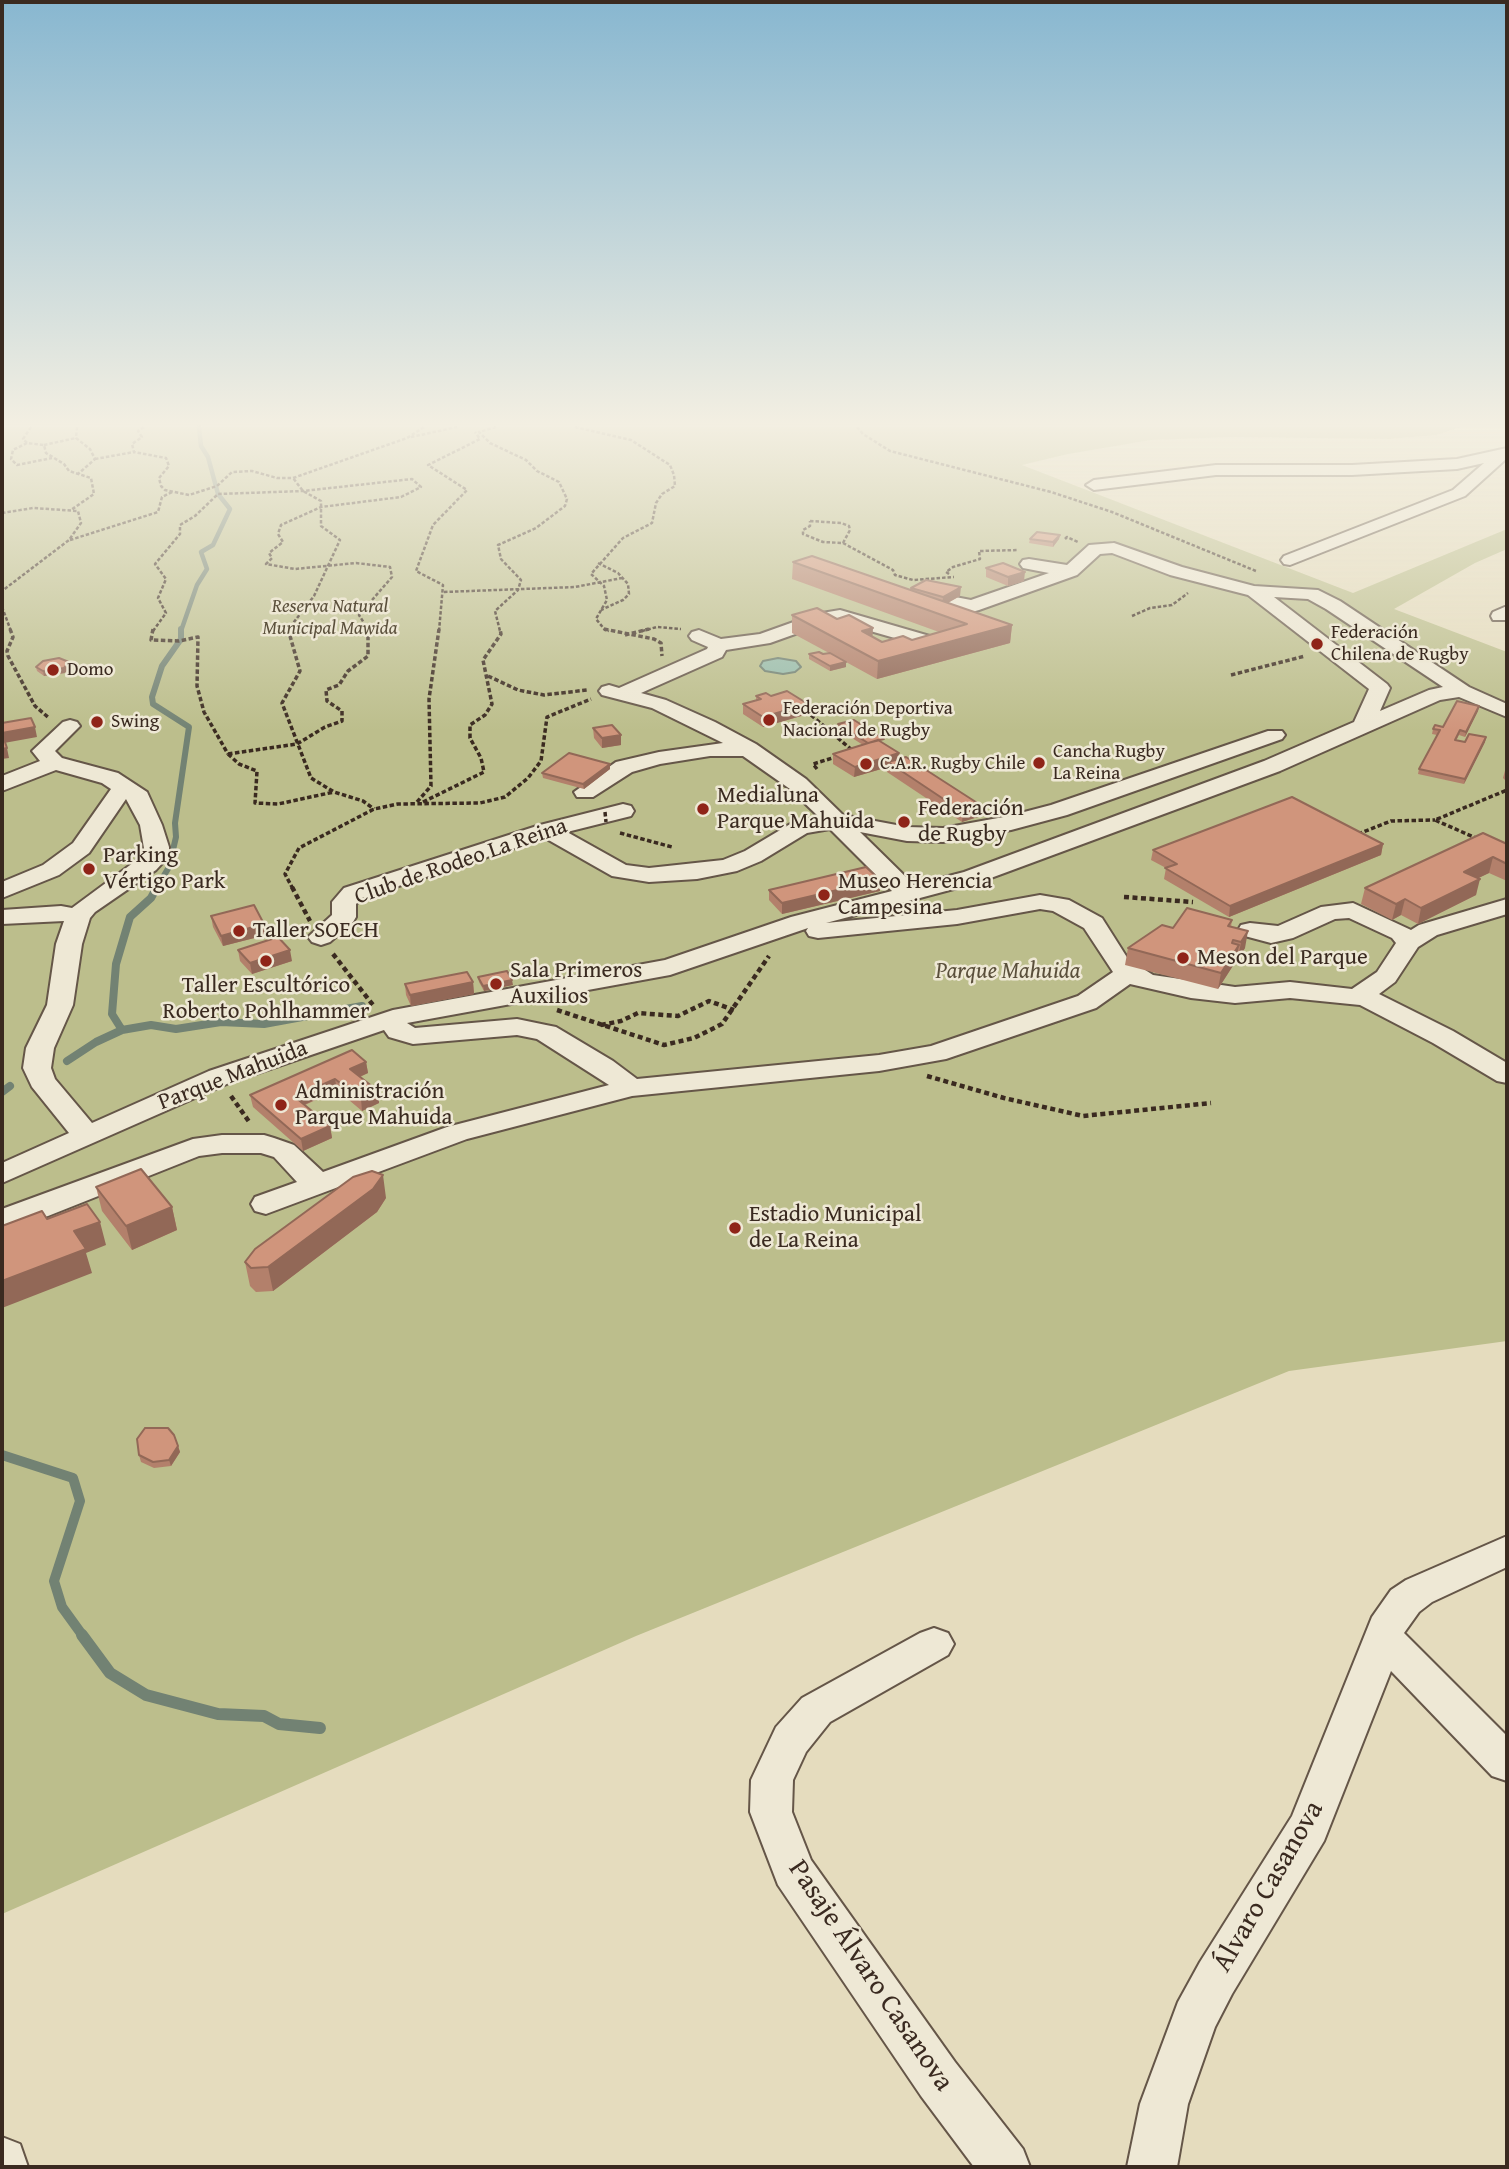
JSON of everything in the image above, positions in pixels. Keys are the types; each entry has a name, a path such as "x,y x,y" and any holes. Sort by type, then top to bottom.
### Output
{"street":[{"path":"1290,560 1370,528"},
{"path":"950,601 972,606 1071,571 1095,549 1124,551 1193,575 1258,582 1312,594 1333,604 1462,691 1507,712"},
{"path":"1024,557 1071,571"},
{"path":"1258,582 1330,649 1380,688 1364,724"},
{"path":"699,636 719,645 764,639 823,618 840,616 933,643"},
{"path":"617,692 715,653 719,645"},
{"name":"Parque Mahuida","path":"2,1174 219,1077 389,1020 670,967 800,922 972,877 1272,766 1436,694 1462,691"},
{"path":"617,692 659,704 708,726 748,749 798,784 909,894"},
{"path":"54,763 43,751 70,726"},
{"path":"548,830 584,853 620,871 649,875 697,872 729,866 753,856 800,828 836,821 908,834 943,835 968,832 1059,810 1275,735"},
{"name":"Club de Rodeo La Reina","path":"585,792 624,766 671,756 748,749"},
{"path":"8,759 54,763 93,772 124,786 139,797 152,825 157,856 86,907 78,916 69,944 60,1005 40,1048 37,1068 41,1082 87,1136"},
{"path":"2,784 54,763"},
{"path":"2,891 51,870 81,848 124,786"},
{"name":"Club de Rodeo La Reina","path":"321,937 344,917 344,902 353,893 548,830 610,817"},
{"path":"800,922 820,932 957,916 1040,902 1060,905 1093,923 1118,964 1129,974 1145,981 1235,995 1290,990 1357,997 1395,1011 1507,1075"},
{"path":"1357,997 1386,977 1409,942 1427,930 1481,916 1507,906"},
{"path":"1250,930 1271,935 1284,933 1330,912 1353,910 1401,933 1409,942"},
{"path":"2,917 61,913 78,916"},
{"path":"266,1204 457,1133 631,1088 879,1063 936,1053 1087,1002 1129,974"},
{"path":"389,1020 399,1031 413,1036 517,1027 546,1033 603,1067 631,1088"},
{"path":"2,1219 37,1209 193,1148 222,1144 264,1144 284,1152 317,1184"},
{"name":"Álvaro Casanova","path":"1152,2167 1164,2104 1195,2018 1216,1978 1309,1827 1394,1614 1419,1591 1507,1552"},
{"path":"1383,1637 1507,1763"},
{"name":"Pasaje Álvaro Casanova","path":"934,1644 816,1710 791,1740 772,1780 771,1812 793,1871 938,2079 1005,2167"},
{"path":"2,2162 3,2167"}],"path":[{"path":"2,591 69,540 77,528"},
{"path":"69,540 106,528"},
{"path":"180,528 180,534 155,564 166,579 158,598 166,613 153,628 151,640 179,641 198,637 197,685 204,712 228,754 239,764 257,771 255,803 278,804 334,792"},
{"path":"228,754 298,744 325,727 342,721 342,711 327,701 326,690 339,685 348,671 368,656 369,631 359,615 392,577 390,566 356,564 295,569 266,564 272,558 269,553 283,542 278,534 280,528"},
{"path":"324,528 340,540 314,596 287,630 300,671 282,703 311,778 334,792 363,801 374,809"},
{"path":"418,803 430,786 429,699 444,592 443,585 416,570 432,528"},
{"path":"418,803 484,772 481,758 470,738 470,725 485,715 492,705 483,660 501,634 495,611 519,587 522,580 501,559 498,545 536,528"},
{"path":"642,528 623,538 591,574 604,586 607,600 596,619 605,631 642,635 661,643 662,656 699,636"},
{"path":"806,528 803,534 823,542 843,543 871,558 873,562 893,570 895,575 904,579 954,577"},
{"path":"843,543 849,528"},
{"path":"1146,528 1258,582"},
{"path":"949,574 946,572 956,566 980,559 979,551 1024,557"},
{"path":"598,564 622,578 628,584 629,594 623,600 601,610"},
{"path":"1132,616 1150,608 1172,605 1185,597 1195,586 1193,575"},
{"path":"444,592 519,587 575,587 622,578"},
{"path":"2,607 13,637 7,651 8,656 35,706 51,720 70,726"},
{"path":"625,635 657,627 687,629 699,636"},
{"path":"1231,676 1330,649"},
{"path":"2,657 8,656"},
{"path":"488,676 518,690 544,695 617,692"},
{"path":"398,804 481,803 505,797 528,778 541,761 547,717 617,692"},
{"path":"811,715 853,751"},
{"path":"821,774 813,764 864,750"},
{"path":"1353,836 1391,821 1435,820 1507,790"},
{"path":"610,817 613,830 631,838 672,847"},
{"path":"1435,820 1483,841"},
{"path":"1124,897 1193,902"},
{"path":"556,1009 664,1045 694,1038 722,1024 734,1010 764,961 800,922"},
{"path":"600,1025 621,1021 638,1013 678,1016 709,1001 734,1010"},
{"path":"879,1063 1004,1098 1083,1116 1211,1103"},
{"path":"219,1077 264,1144"}],"green space":[{"name":"Parque Mahuida","path":"2,528 1185,528 1353,593 1507,529 1507,549 1475,563 1394,609 1507,652 1507,1341 1289,1371 636,1636 2,1914"}],"shaded area":[{"path":"778,658 796,661 801,667 795,672 783,674 765,671 760,666 763,661"}],"building":[{"path":"1037,532 1060,535 1053,542 1030,539"},
{"path":"812,556 1012,625 878,661 792,615 817,608 837,619 849,615 873,628 862,631 882,642 903,636 912,640 967,624 793,562"},
{"path":"1003,563 1025,572 1008,577 986,568"},
{"path":"926,580 961,587 943,597 911,588"},
{"path":"830,653 846,662 830,666 809,654"},
{"path":"59,658 69,662 64,668 43,671 36,667 43,661"},
{"path":"787,691 808,704 763,717 743,704 761,699 756,696 766,693 771,696"},
{"path":"1457,701 1479,706 1466,732 1460,730 1455,740 1465,742 1469,734 1486,737 1465,779 1419,769 1440,730 1433,729 1435,725 1443,727"},
{"path":"31,718 35,727 2,733 2,723"},
{"path":"854,720 884,739 868,743 838,724"},
{"path":"612,725 621,735 602,738 593,728"},
{"path":"2,733 7,748 2,749"},
{"path":"878,740 899,753 855,767 833,754"},
{"path":"569,753 610,764 583,784 542,773"},
{"path":"906,757 982,806 963,812 888,762"},
{"path":"1292,797 1383,844 1230,906 1165,868 1177,864 1153,850"},
{"path":"1483,833 1507,844 1507,864 1493,857 1464,872 1480,879 1421,908 1405,899 1396,904 1365,888"},
{"path":"866,867 880,880 782,903 769,890"},
{"path":"254,905 264,924 221,936 211,916"},
{"path":"1187,908 1232,920 1228,926 1248,931 1241,942 1233,940 1232,943 1239,945 1221,973 1128,948 1162,925 1173,928"},
{"path":"278,937 290,950 250,963 238,950"},
{"path":"507,971 512,980 483,986 478,977"},
{"path":"467,972 473,982 410,995 405,984"},
{"path":"352,1050 366,1062 350,1069 378,1091 361,1099 335,1079 295,1097 330,1126 301,1139 250,1095"},
{"path":"141,1169 172,1207 126,1226 96,1187"},
{"path":"372,1171 383,1175 373,1189 268,1267 251,1268 245,1262 255,1249 353,1177"},
{"path":"87,1204 100,1222 74,1231 86,1249 2,1281 2,1226 42,1211 47,1219"},
{"path":"145,1428 168,1428 174,1435 178,1446 169,1460 153,1462 139,1455 137,1439"}],"waterway":[{"path":"181,631 197,585 207,569 201,552 213,545 221,528"},
{"path":"156,889 169,867 176,837 175,823 189,727 153,704 152,697 162,666 181,639 181,631"},
{"path":"122,1030 112,1014 116,964 130,917 151,898 157,887"},
{"path":"122,1030 151,1025 176,1029 221,1022 264,1024 362,1006"},
{"path":"67,1061 96,1042 122,1030"},
{"path":"2,1092 10,1086"},
{"path":"2,1455 73,1478 80,1501 54,1581 62,1607 83,1636"},
{"path":"82,1635 110,1673 146,1695 218,1714 264,1716 279,1724 320,1728"}],"place":[{"name":"Federación Chilena de Rugby","path":"1317,644"},
{"name":"Domo","path":"53,670"},
{"name":"Federación Deportiva Nacional de Rugby","path":"769,720"},
{"name":"Swing","path":"97,722"},
{"name":"Cancha Rugby La Reina","path":"1039,763"},
{"name":"C.A.R. Rugby Chile","path":"866,764"},
{"name":"Medialuna Parque Mahuida","path":"703,809"},
{"name":"Federación de Rugby","path":"904,822"},
{"name":"Parking Vértigo Park","path":"89,869"},
{"name":"Museo Herencia Campesina","path":"824,895"},
{"name":"Taller SOECH","path":"239,931"},
{"name":"Meson del Parque","path":"1183,958"},
{"name":"Taller Escultórico Roberto Pohlhammer","path":"266,961"},
{"name":"Sala Primeros Auxilios","path":"496,984"},
{"name":"Administración Parque Mahuida","path":"281,1105"},
{"name":"Estadio Municipal de La Reina","path":"735,1228"}],"park label":[{"name":"Reserva Natural Municipal Mawida","path":"330,618"}]}
